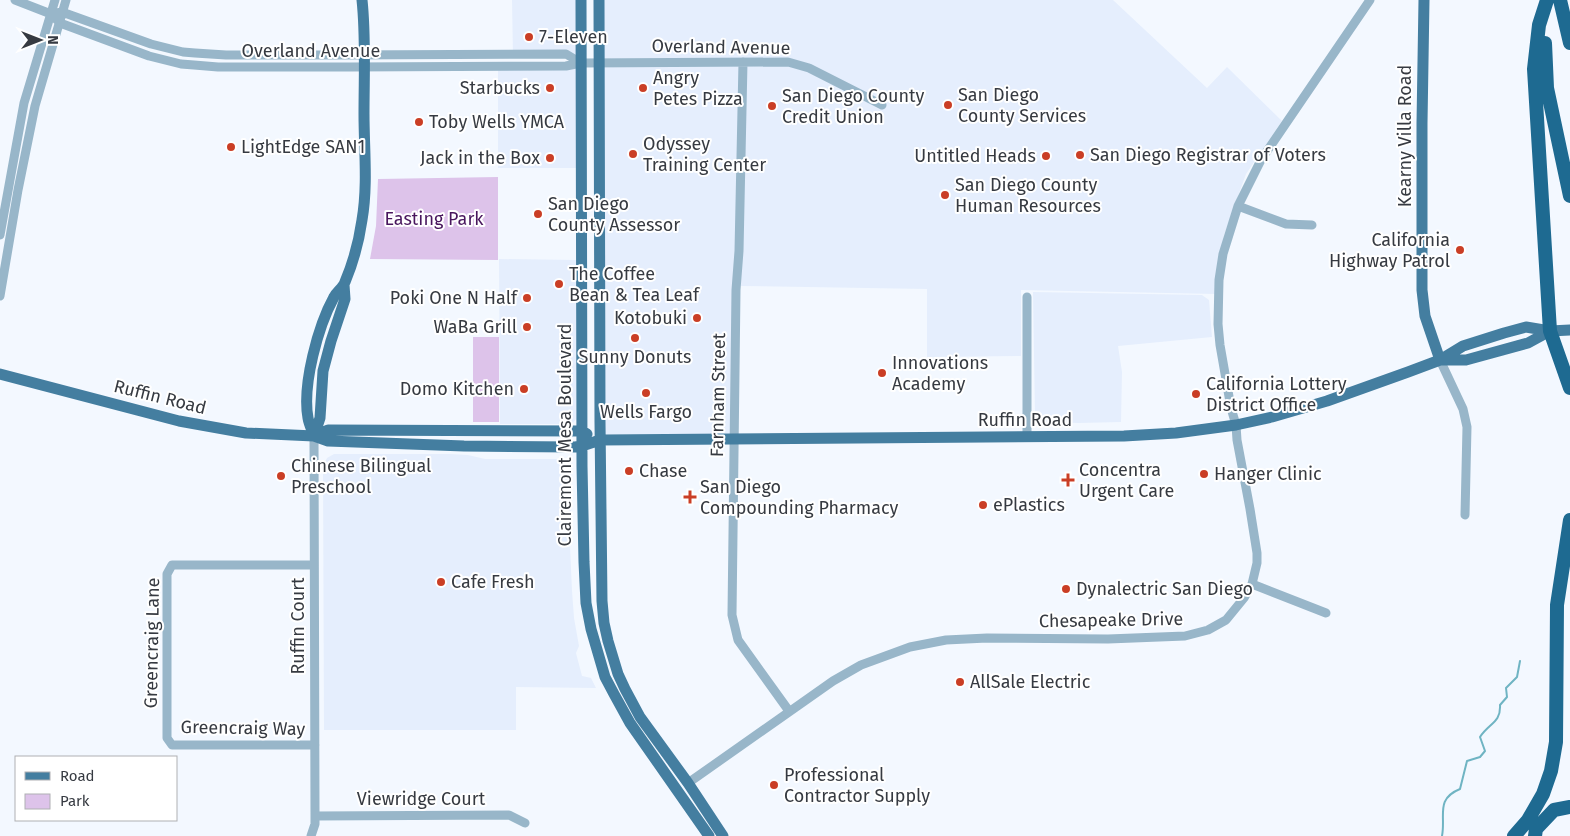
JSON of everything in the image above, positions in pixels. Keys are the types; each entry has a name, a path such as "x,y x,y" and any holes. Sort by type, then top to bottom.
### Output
{"highway":[{"path":"1549,0 1544,48 1547,88 1570,196"},
{"path":"1549,0 1539,25 1534,69 1550,331 1570,388"},
{"path":"1560,0 1570,43"},
{"path":"1514,836 1528,820 1543,794 1551,771 1556,742 1557,605 1570,520"},
{"path":"1535,836 1536,829 1554,810 1570,807"}],"main road":[{"path":"314,436 308,417 307,393 310,367 317,338 335,295 344,285 354,257 362,220 364,193 364,61 362,0"},
{"name":"Clairemont Mesa Boulevard","path":"581,0 582,446 586,602 591,629 605,677 630,723 709,836"},
{"name":"Clairemont Mesa Boulevard","path":"599,0 600,440 602,601 604,623 618,674 640,717 688,783 723,836"},
{"name":"Kearny Villa Road","path":"1424,0 1422,290 1426,316 1440,360"},
{"path":"1440,360 1463,346 1526,327 1550,331 1569,330"},
{"name":"Ruffin Road","path":"0,374 179,421 246,433 314,436 328,441 346,442 464,446 582,446 600,440 1124,436 1176,433 1236,425 1272,417 1328,401 1440,360"},
{"name":"Ruffin Road","path":"314,436 328,430 582,431 600,440"}],"street":[{"name":"Overland Avenue","path":"15,0 51,14 60,23 149,56 181,64 218,67 566,54 581,62 598,63 788,62 809,68 882,105"},
{"path":"0,235 24,104 55,0"},
{"path":"0,296 35,106 66,0"},
{"name":"Chesapeake Drive","path":"688,783 833,681 861,665 910,647 946,640 987,638 1108,639 1186,636 1208,630 1226,620 1244,598 1252,584 1257,563 1256,545 1236,425 1231,408 1220,345 1218,324 1219,280 1223,254 1238,206 1261,160 1370,0"},
{"name":"Overland Avenue","path":"62,12 151,44 183,52 364,61"},
{"path":"51,14 62,12"},
{"name":"Farnham Street","path":"742,62 732,615 738,640 789,711"},
{"path":"15,149 23,167"},
{"path":"6,199 14,214"},
{"path":"1238,206 1286,224 1312,225"},
{"path":"1027,297 1028,437"},
{"path":"1440,360 1463,409 1466,428 1465,515"},
{"name":"Ruffin Court","path":"311,836 315,824 314,436"},
{"name":"Greencraig Lane","path":"170,743 167,738 166,574 172,565 314,564"},
{"path":"1252,584 1326,612"},
{"name":"Greencraig Way","path":"170,743 172,745 315,745"},
{"name":"Viewridge Court","path":"315,816 510,815 525,823"}],"shaded area":[{"path":"512,0 579,0 579,58 513,57"},
{"path":"600,0 1113,0 1207,88 1227,67 1282,121 1246,174 1224,235 1216,294 1021,290 1021,356 927,357 927,289 741,286 742,90 733,435 602,434"},
{"path":"579,67 580,168 498,168 498,69"},
{"path":"499,259 576,260 576,419 572,424 500,424"},
{"path":"1033,292 1202,295 1209,300 1212,337 1118,346 1122,372 1121,422 1040,422 1035,416"},
{"path":"334,454 450,454 468,455 485,459 571,460 573,465 570,482 571,521 569,524 574,618 579,646 576,653 582,676 591,678 596,688 516,687 516,730 324,730 323,466 327,458"}],"green space":[{"name":"Easting Park","path":"498,177 498,260 370,259 376,226 378,179"},
{"path":"473,337 499,337 499,422 473,422"}],"waterway":[{"path":"1442,836 1444,803 1452,793 1460,789 1467,761 1480,757 1485,751 1480,737 1499,716 1500,705 1507,697 1506,688 1517,677 1520,661"}],"place":[{"name":"7-Eleven","path":"529,37"},
{"name":"Starbucks","path":"550,88"},
{"name":"Angry Petes Pizza","path":"643,88"},
{"name":"San Diego County Services","path":"948,105"},
{"name":"San Diego County Credit Union","path":"772,106"},
{"name":"Toby Wells YMCA","path":"419,122"},
{"name":"LightEdge SAN1","path":"231,147"},
{"name":"Odyssey Training Center","path":"633,154"},
{"name":"San Diego Registrar of Voters","path":"1080,155"},
{"name":"Untitled Heads","path":"1046,156"},
{"name":"Jack in the Box","path":"550,158"},
{"name":"San Diego County Human Resources","path":"945,195"},
{"name":"San Diego County Assessor","path":"538,214"},
{"name":"California Highway Patrol","path":"1460,250"},
{"name":"The Coffee Bean & Tea Leaf","path":"559,284"},
{"name":"Poki One N Half","path":"527,298"},
{"name":"Kotobuki","path":"697,318"},
{"name":"WaBa Grill","path":"527,327"},
{"name":"Sunny Donuts","path":"635,338"},
{"name":"Innovations Academy","path":"882,373"},
{"name":"Domo Kitchen","path":"524,389"},
{"name":"Wells Fargo","path":"646,393"},
{"name":"California Lottery District Office","path":"1196,394"},
{"name":"Chase","path":"629,471"},
{"name":"Hanger Clinic","path":"1204,474"},
{"name":"Chinese Bilingual Preschool","path":"281,476"},
{"name":"Concentra Urgent Care","path":"1068,480"},
{"name":"San Diego Compounding Pharmacy","path":"690,497"},
{"name":"ePlastics","path":"983,505"},
{"name":"Cafe Fresh","path":"441,582"},
{"name":"Dynalectric San Diego","path":"1066,589"},
{"name":"AllSale Electric","path":"960,682"},
{"name":"Professional Contractor Supply","path":"774,785"}]}
